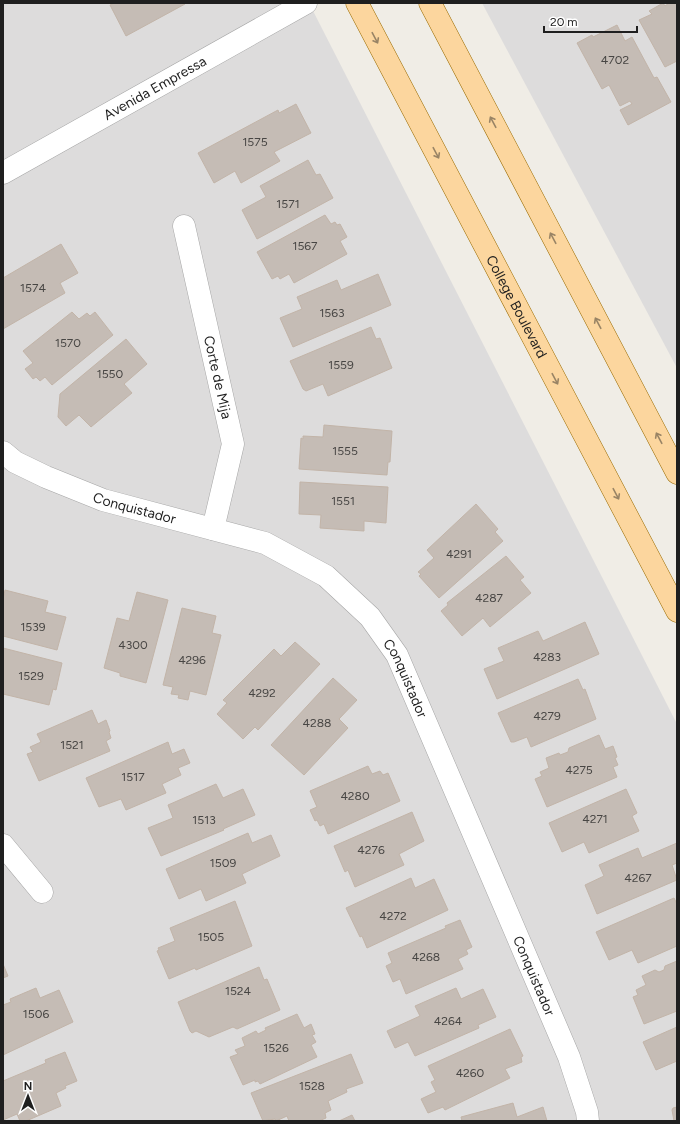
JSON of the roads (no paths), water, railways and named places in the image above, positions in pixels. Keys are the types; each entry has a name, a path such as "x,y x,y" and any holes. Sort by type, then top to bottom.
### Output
{"main road":[{"name":"College Boulevard","path":"357,3 677,610"},
{"path":"430,3 677,473"}],"street":[{"name":"Avenida Empressa","path":"3,173 306,3"},
{"name":"Corte de Mija","path":"184,226 233,444 213,529"},
{"name":"Conquistador","path":"3,452 15,462 46,477 103,500 265,543 326,576 370,617 397,656 569,1057 587,1112 588,1121"},
{"path":"3,845 42,892"}]}
